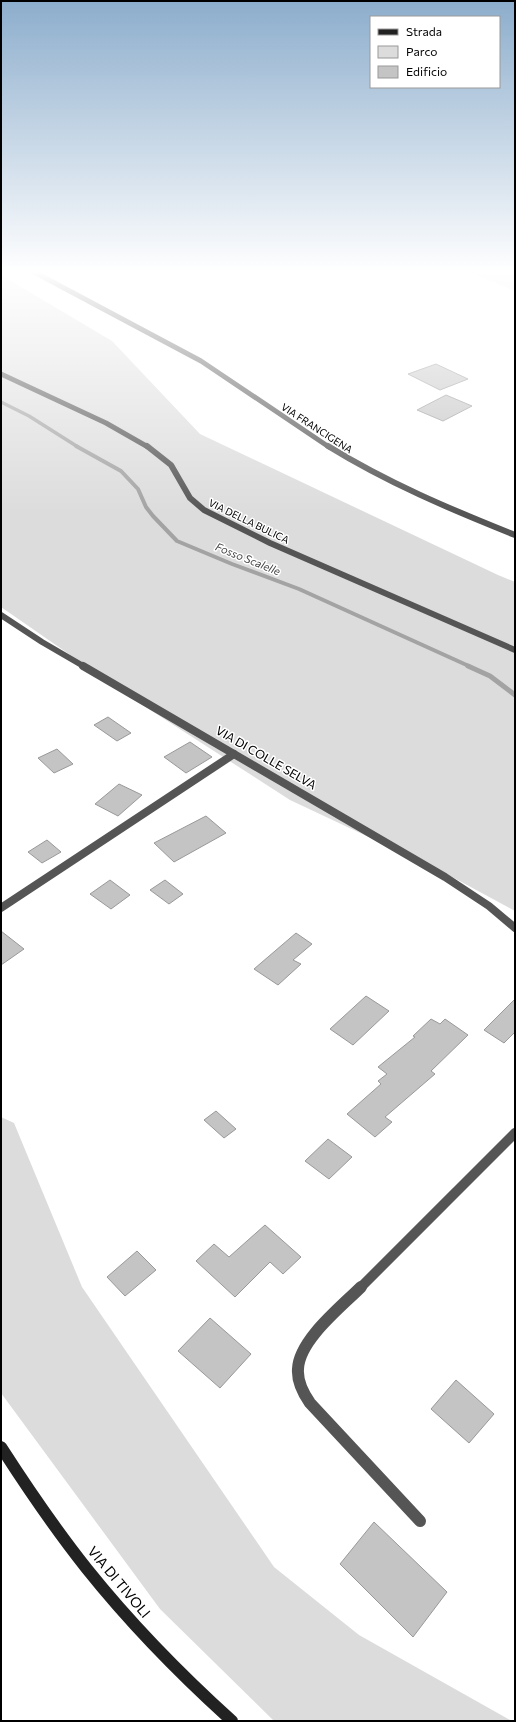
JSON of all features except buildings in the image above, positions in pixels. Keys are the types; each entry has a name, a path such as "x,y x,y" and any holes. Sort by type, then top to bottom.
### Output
{"main road":[{"name":"VIA DI TIVOLI","path":"1,1447 55,1528 92,1574 160,1651 232,1721"}],"street":[{"name":"VIA FRANCIGENA","path":"184,352 200,361 312,437 362,467 428,500 515,535"},
{"name":"VIA DELLA BULICA","path":"1,374 92,416 157,454 172,465 186,495 204,510 269,543 515,650"},
{"name":"VIA DI COLLE SELVA","path":"1,614 42,642 455,883 489,906 515,928"},
{"path":"1,908 234,754"},
{"path":"420,1521 310,1403 298,1381 297,1370 299,1358 305,1345 312,1336 515,1132"}],"green space":[{"path":"1,352 123,352 200,434 515,582 515,911 443,872 290,800 141,704 1,607"},
{"path":"1,1117 14,1123 82,1287 274,1567 359,1635 512,1721 274,1721 160,1609 1,1393"}],"waterway":[{"name":"Fosso Scalelle","path":"1,402 29,416 78,447"},
{"name":"Fosso Scalelle","path":"76,446 121,471 138,489 146,507 153,516 177,541 232,564 299,589 471,667"},
{"name":"Fosso Scalelle","path":"468,666 490,676 515,695"}]}
